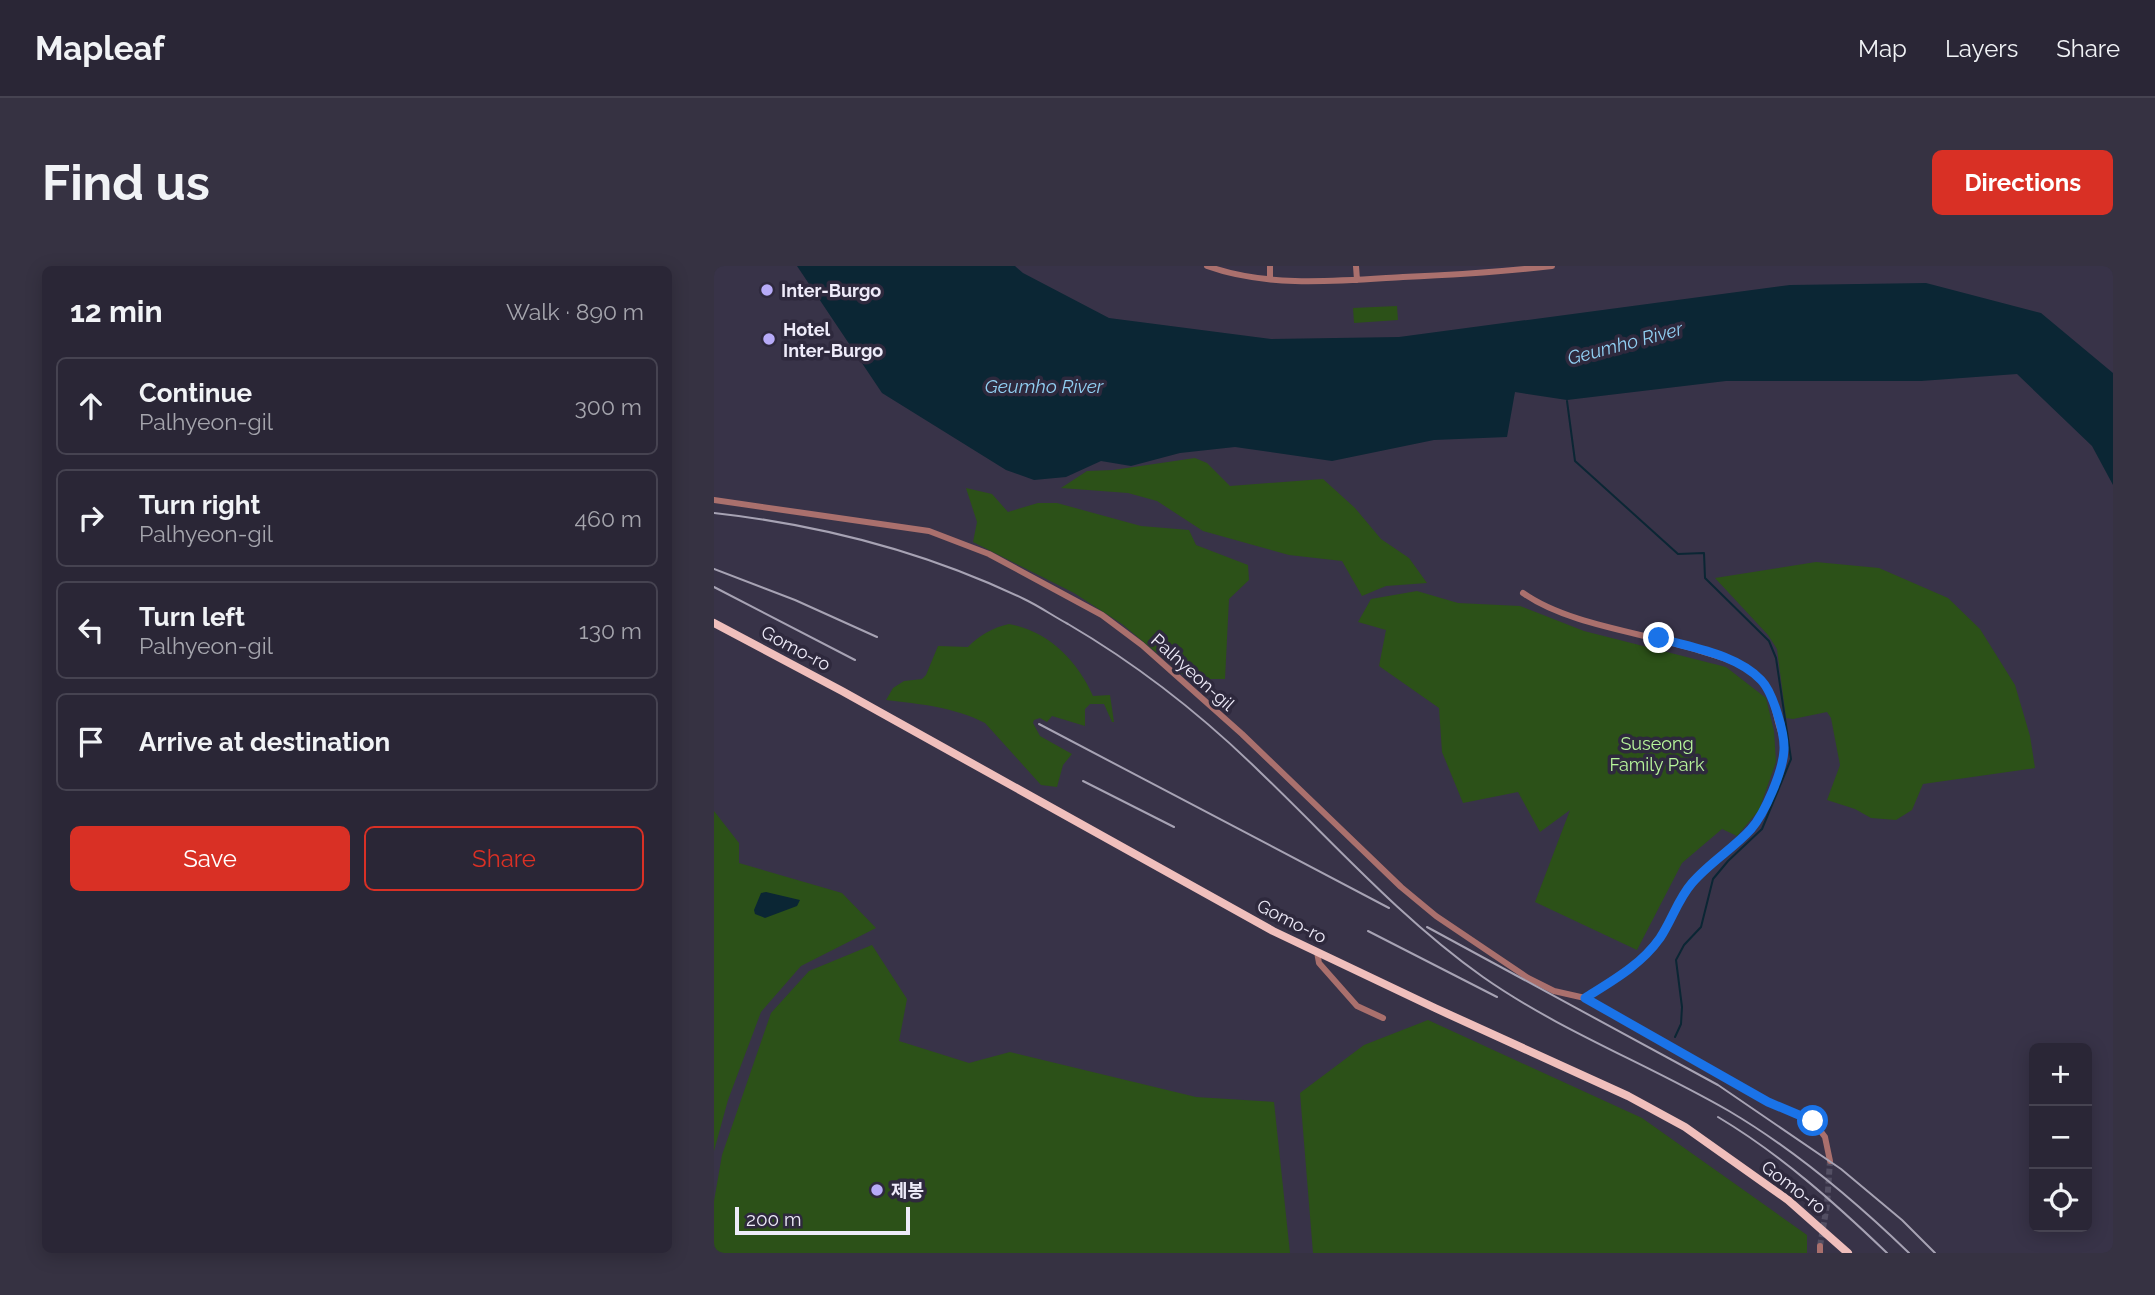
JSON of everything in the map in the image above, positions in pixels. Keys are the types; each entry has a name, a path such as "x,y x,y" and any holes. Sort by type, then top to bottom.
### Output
{"main road":[{"name":"Gomo-ro","path":"714,623 842,691 1273,931 1628,1096 1685,1128 1788,1200 1848,1253"}],"street":[{"path":"1207,266 1229,274 1270,279 1357,280 1552,266"},
{"path":"1270,266 1270,279"},
{"path":"1356,266 1357,280"},
{"path":"1432,276 1433,266"},
{"name":"Palhyeon-gil","path":"714,500 929,531 989,554 1102,615 1142,645 1242,734 1392,878 1436,916 1528,978 1567,995 1585,998 1768,1102 1813,1121 1825,1137 1829,1161"},
{"path":"1523,593 1553,609 1616,629 1704,651 1747,669 1771,692 1784,747 1780,768 1765,806 1750,830 1692,883 1660,937 1643,956 1628,971 1585,998"},
{"path":"1317,951 1319,963 1357,1006 1383,1018"}],"green space":[{"path":"1397,306 1398,320 1354,323 1353,308"},
{"path":"1195,458 1207,463 1230,486 1323,479 1355,508 1381,539 1409,558 1427,583 1386,586 1362,596 1342,561 1289,555 1203,531 1157,501 1128,493 1061,488 1087,471 1113,470"},
{"path":"966,488 992,494 1008,512 1038,503 1057,503 1141,526 1189,530 1196,545 1248,565 1249,580 1229,599 1225,679 1188,679 1122,624 1074,593 973,542 977,522"},
{"path":"1816,562 1879,568 1948,598 1980,629 2015,685 2030,736 2035,768 1923,784 1912,810 1896,820 1871,818 1855,809 1827,800 1840,765 1831,718 1827,712 1786,718 1777,649 1768,635 1715,578"},
{"name":"Suseong Family Park","path":"1417,591 1458,603 1520,606 1584,631 1726,667 1766,698 1774,731 1776,762 1759,810 1737,836 1722,829 1682,863 1637,950 1535,902 1570,810 1540,832 1518,792 1463,803 1442,752 1439,708 1379,666 1386,630 1358,622 1371,599"},
{"path":"1009,624 1036,633 1060,649 1079,671 1093,696 1110,695 1114,722 1104,704 1090,704 1085,709 1085,726 1052,716 1047,722 1040,718 1034,720 1040,736 1072,754 1063,765 1057,787 1041,785 985,723 949,710 886,700 893,688 904,681 922,679 926,675 938,646 968,647 987,632"},
{"path":"714,811 739,843 739,863 842,893 876,928 801,966 761,1012 728,1100 714,1151"},
{"path":"872,945 907,999 899,1041 969,1063 1010,1052 1196,1097 1274,1102 1290,1253 714,1253 714,1201 722,1155 771,1013 809,971"},
{"path":"1428,1020 1642,1118 1807,1235 1807,1253 1313,1253 1300,1093 1364,1045"}],"water":[{"name":"Geumho River","path":"797,266 1015,266 1023,273 1109,318 1271,339 1399,337 1790,285 1926,283 2041,313 2113,373 2113,485 2092,446 2017,374 1921,381 1726,381 1567,400 1515,392 1507,437 1434,440 1332,461 1235,447 1180,453 1131,466 1101,461 1066,477 1034,480 1006,470 882,393"},
{"path":"761,893 800,900 797,906 765,918 755,914 754,910"}],"waterway":[{"path":"1567,401 1575,461 1678,554 1704,553 1705,578 1769,641 1776,658 1791,759 1762,829 1713,879 1701,927 1684,945 1676,960 1682,1007 1681,1024 1675,1037"}],"tunnel":[{"path":"1820,1246 1827,1205 1830,1161"}],"railway":[{"path":"714,513 834,533 911,554 987,582 1024,599 1094,640 1145,674 1216,731 1396,905 1483,977 1573,1031 1698,1094 1753,1126 1823,1177 1909,1253"},
{"path":"714,569 795,600 877,637"},
{"path":"714,587 855,660"},
{"path":"1039,724 1389,908"},
{"path":"1083,781 1174,827"},
{"path":"1427,927 1718,1085 1841,1169 1902,1220 1935,1253"},
{"path":"1368,931 1497,997"},
{"path":"1718,1117 1806,1180 1887,1253"}],"place":[{"name":"Inter-Burgo","path":"767,290"},
{"name":"Hotel Inter-Burgo","path":"769,339"},
{"name":"제봉","path":"877,1190"}],"route":[{"path":"1659,638 1728,659 1761,680 1771,692 1784,747 1783,757 1765,806 1750,830 1692,883 1651,948 1628,971 1585,998 1768,1102 1813,1121"}]}
